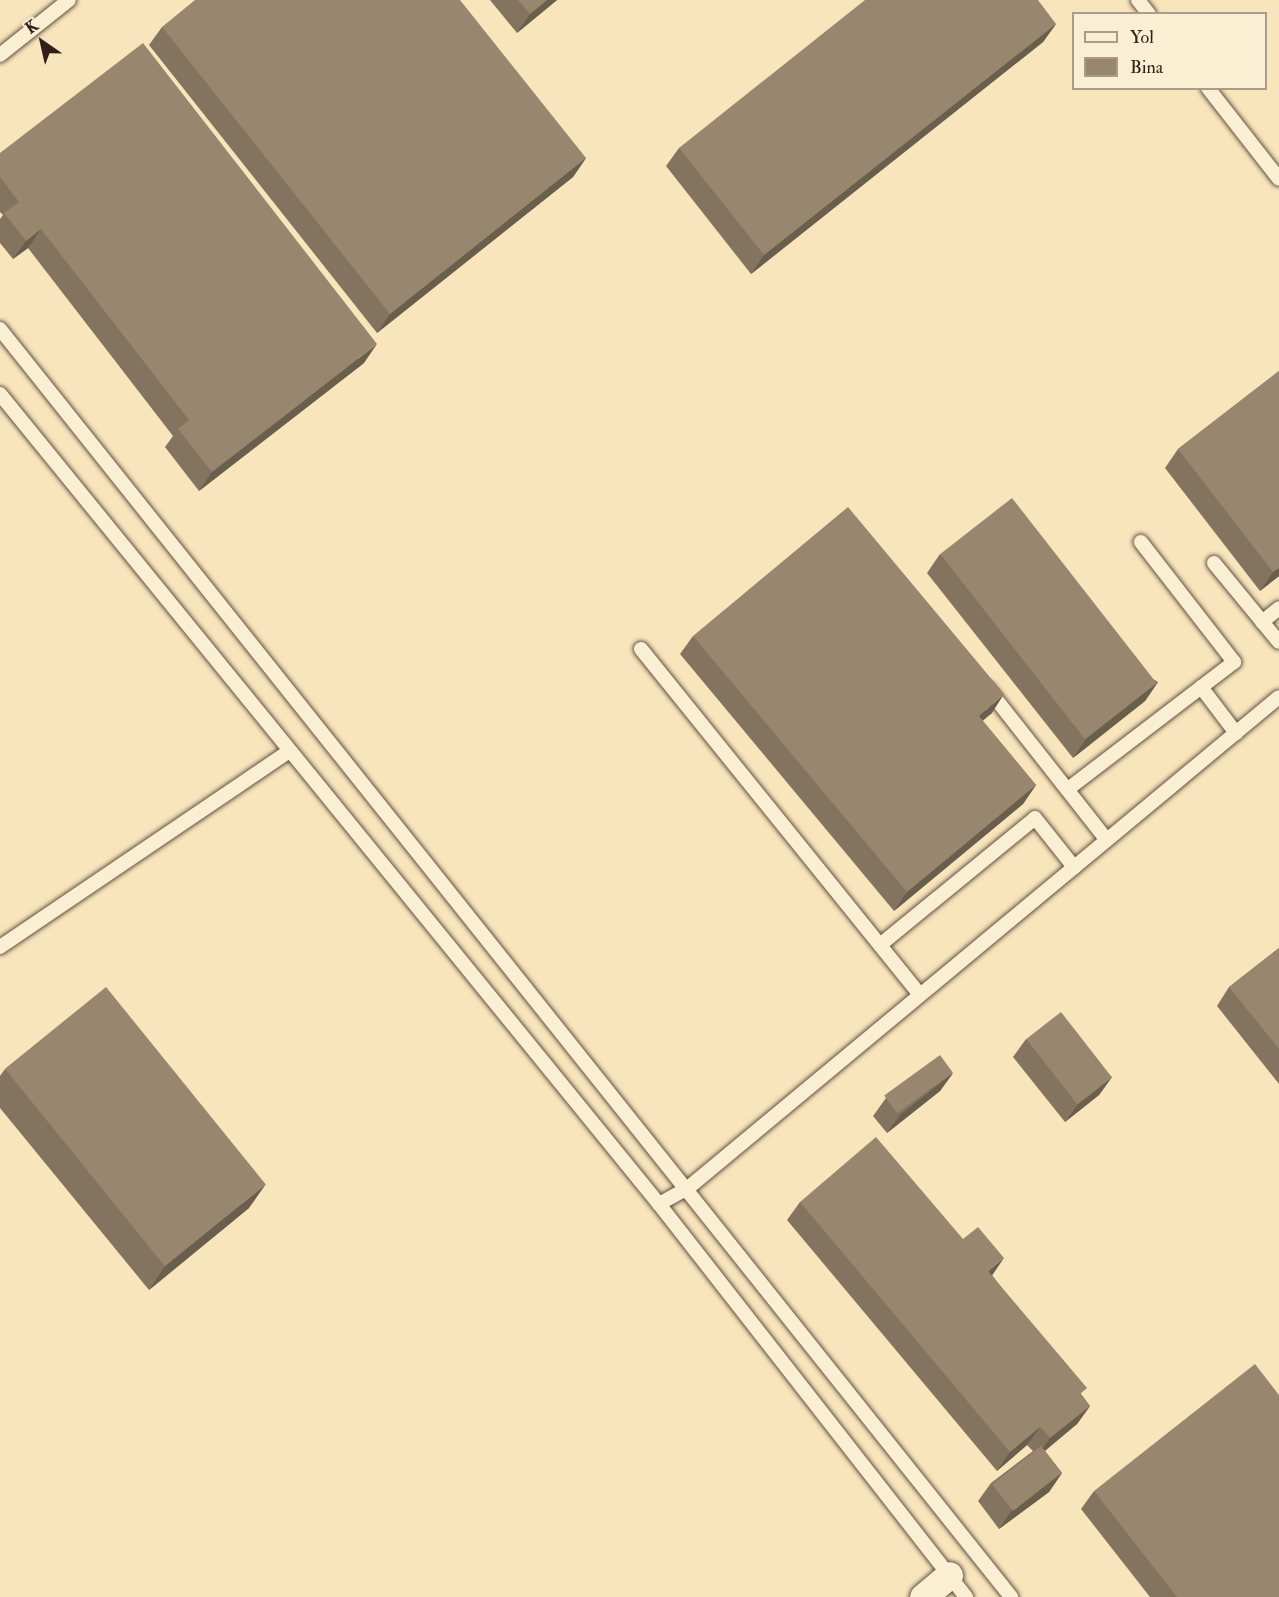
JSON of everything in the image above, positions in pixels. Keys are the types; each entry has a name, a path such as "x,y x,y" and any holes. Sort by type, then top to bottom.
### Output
{"street":[{"path":"923,1597 949,1575"}],"lane":[{"path":"1138,0 1147,12"},
{"path":"0,55 64,1"},
{"path":"1210,90 1279,179"},
{"path":"0,329 688,1188 1011,1597"},
{"path":"0,394 659,1204 966,1597"},
{"path":"1068,789 1234,662 1141,542"},
{"path":"1214,563 1279,642"},
{"path":"1262,622 1279,608"},
{"path":"641,649 920,995"},
{"path":"980,679 1107,840"},
{"path":"1201,687 1236,734"},
{"path":"659,1204 688,1188 1279,697"},
{"path":"0,947 290,751"},
{"path":"880,945 1035,818 1074,867"}],"building":[{"path":"195,0 460,0 586,158 390,314 162,27"},
{"path":"518,0 547,0 530,14"},
{"path":"865,0 1038,0 1056,24 764,255 679,148"},
{"path":"143,43 377,344 212,472 178,429 189,420 41,229 26,241 4,213 19,202 0,177 0,153"},
{"path":"1279,371 1279,568 1273,572 1178,449"},
{"path":"1012,498 1157,683 1085,739 940,554"},
{"path":"848,507 1004,694 979,716 1036,785 907,892 693,636"},
{"path":"1279,948 1279,1049 1229,987"},
{"path":"106,987 266,1184 165,1266 5,1069"},
{"path":"1061,1012 1112,1077 1077,1104 1026,1039"},
{"path":"940,1055 953,1073 897,1113 884,1096"},
{"path":"876,1137 963,1239 978,1227 1004,1258 988,1271 1087,1388 1080,1394 1090,1406 1050,1438 1040,1427 1010,1452 800,1202"},
{"path":"1255,1364 1279,1395 1279,1597 1177,1597 1094,1491"},
{"path":"1041,1446 1062,1473 1013,1511 992,1484"}]}
